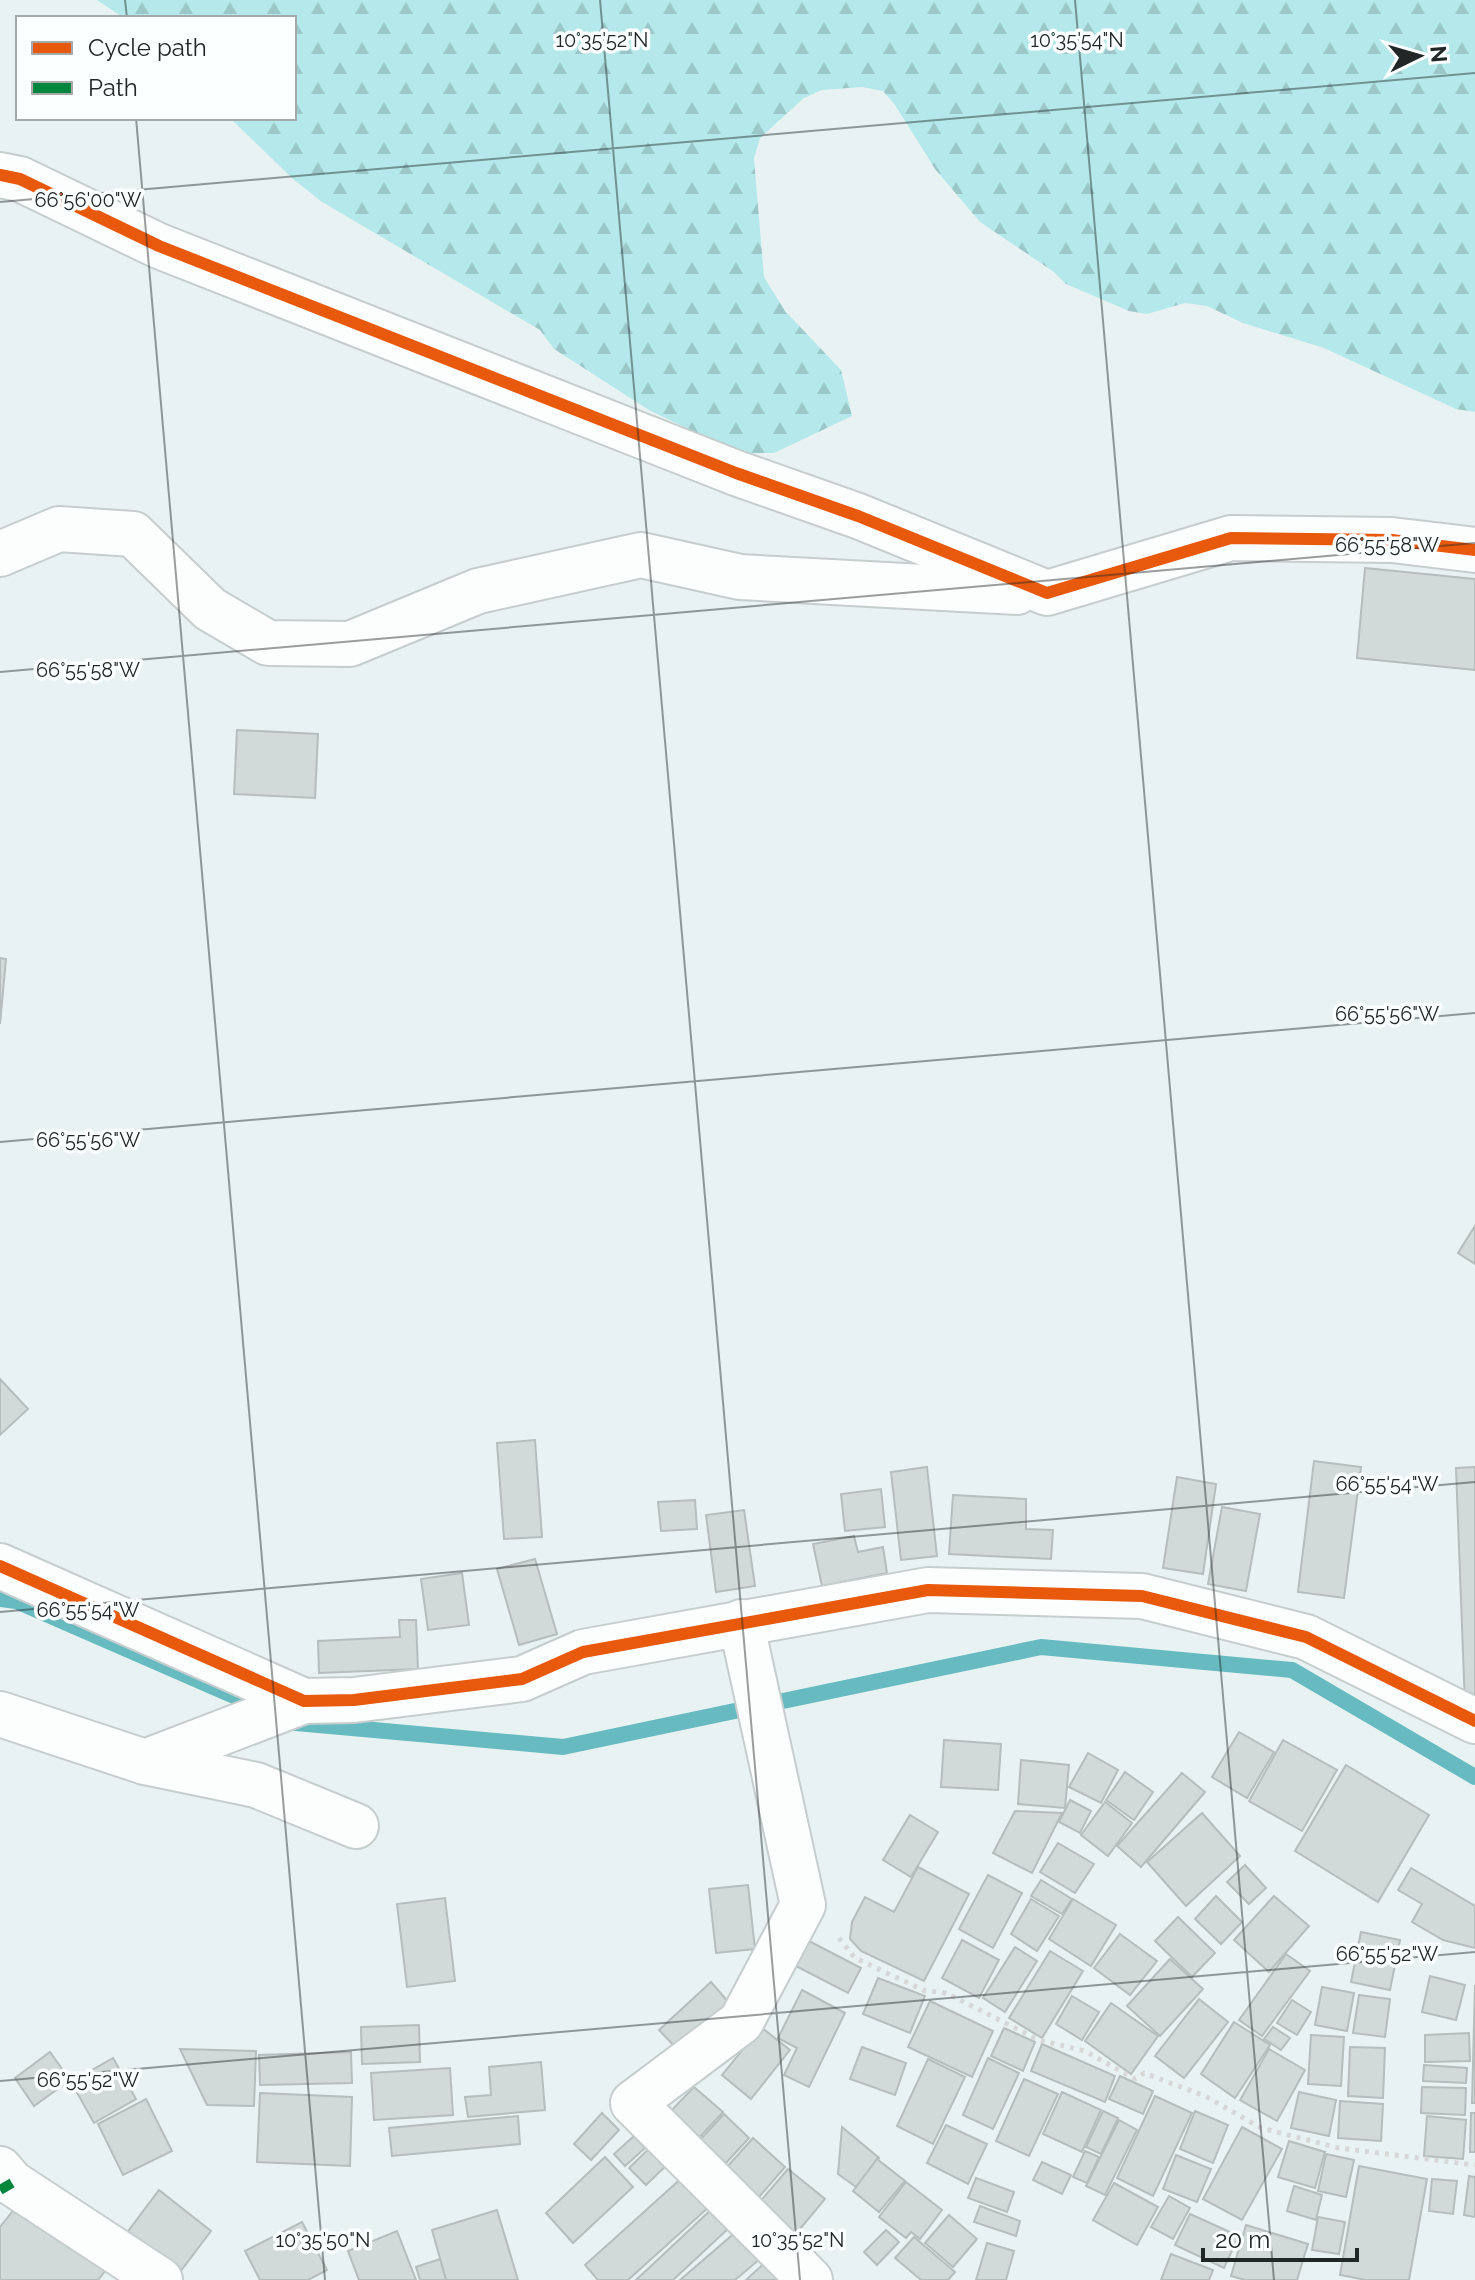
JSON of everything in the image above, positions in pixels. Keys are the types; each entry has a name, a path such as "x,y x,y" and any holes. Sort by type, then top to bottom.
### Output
{"street":[{"path":"0,175 20,179 159,246 350,323 736,473 858,516 1047,593"},
{"path":"0,554 59,529 133,534 210,609 268,643 350,644 478,591 641,555 740,577 1047,593 1231,538 1392,540 1475,550"},
{"path":"0,1566 304,1701"},
{"path":"145,1762 304,1701 354,1700 522,1679 583,1652 928,1590 1142,1596 1306,1637 1475,1721"},
{"path":"741,1622 803,1905 741,2022 633,2103 810,2280"},
{"path":"0,1714 145,1762 256,1785 356,1826"},
{"path":"4,2180 160,2280"}],"path":[{"path":"803,1905 836,1935 855,1958 923,1990 946,1993 1039,2040 1085,2051 1135,2079 1144,2073 1205,2096 1261,2128 1339,2148 1475,2165"}],"green space":[{"path":"97,0 1475,0 1475,412 1456,409 1324,348 1243,323 1207,306 1185,303 1147,314 1129,311 1066,284 1054,272 980,222 935,169 883,91 862,87 822,90 804,98 760,138 754,159 764,277 785,311 841,370 852,416 774,453 738,453 649,410 554,349 540,330 322,202 293,179 232,120 296,120 296,16 121,16"}],"building":[{"path":"1365,568 1475,579 1475,670 1357,658"},
{"path":"237,730 318,734 315,798 234,794"},
{"path":"0,958 6,959 0,1024"},
{"path":"1475,1226 1475,1264 1458,1253"},
{"path":"0,1379 28,1409 0,1435"},
{"path":"535,1440 542,1537 504,1539 497,1443"},
{"path":"1314,1461 1361,1467 1344,1598 1298,1592"},
{"path":"927,1467 937,1556 901,1560 891,1472"},
{"path":"1475,1467 1475,1704 1465,1705 1456,1468"},
{"path":"1177,1477 1216,1484 1203,1574 1163,1568"},
{"path":"881,1489 885,1527 845,1531 841,1494"},
{"path":"953,1495 1026,1499 1026,1529 1053,1530 1051,1559 949,1554"},
{"path":"695,1500 697,1529 661,1531 658,1502"},
{"path":"1222,1507 1260,1514 1246,1591 1208,1584"},
{"path":"744,1510 755,1586 716,1592 706,1515"},
{"path":"854,1536 858,1552 883,1547 887,1573 822,1586 813,1544"},
{"path":"535,1559 557,1634 519,1645 497,1569"},
{"path":"462,1573 469,1625 428,1630 421,1579"},
{"path":"399,1620 416,1620 418,1669 319,1673 318,1641 400,1637"},
{"path":"1239,1732 1274,1752 1247,1798 1212,1777"},
{"path":"944,1740 1001,1744 998,1790 941,1787"},
{"path":"1283,1740 1337,1770 1302,1831 1249,1801"},
{"path":"1088,1753 1118,1770 1101,1803 1069,1787"},
{"path":"1021,1760 1069,1765 1065,1808 1018,1804"},
{"path":"1346,1765 1429,1815 1378,1902 1295,1851"},
{"path":"1125,1772 1153,1792 1134,1820 1106,1800"},
{"path":"1182,1773 1205,1792 1141,1867 1117,1846"},
{"path":"1070,1800 1091,1811 1080,1833 1059,1822"},
{"path":"1105,1802 1132,1823 1108,1856 1081,1835"},
{"path":"1015,1811 1062,1813 1032,1873 993,1853"},
{"path":"1202,1813 1240,1856 1186,1906 1147,1862"},
{"path":"910,1815 938,1832 911,1877 883,1860"},
{"path":"1058,1843 1094,1864 1075,1893 1040,1872"},
{"path":"1245,1865 1266,1888 1249,1904 1227,1882"},
{"path":"918,1867 969,1894 924,1981 861,1951 850,1939 852,1922 865,1897 894,1912"},
{"path":"1411,1868 1475,1906 1475,1948 1443,1940 1412,1922 1422,1904 1398,1890"},
{"path":"988,1875 1022,1893 993,1948 959,1929"},
{"path":"1041,1880 1072,1899 1062,1914 1031,1896"},
{"path":"748,1885 755,1949 716,1953 709,1889"},
{"path":"1216,1896 1242,1922 1221,1944 1195,1919"},
{"path":"1274,1896 1309,1926 1269,1972 1234,1940"},
{"path":"445,1898 455,1981 407,1987 397,1904"},
{"path":"1031,1899 1059,1916 1037,1951 1011,1934"},
{"path":"1073,1899 1116,1925 1091,1966 1049,1939"},
{"path":"1178,1917 1215,1953 1192,1977 1155,1941"},
{"path":"1361,1932 1400,1940 1390,1990 1351,1982"},
{"path":"1120,1934 1157,1961 1130,1995 1094,1968"},
{"path":"807,1940 861,1968 848,1993 794,1965"},
{"path":"962,1940 999,1960 979,1998 942,1978"},
{"path":"1015,1947 1037,1961 1005,2012 983,1998"},
{"path":"1050,1951 1083,1971 1042,2038 1009,2018"},
{"path":"1286,1954 1310,1971 1262,2036 1239,2020"},
{"path":"1170,1959 1203,1989 1160,2036 1127,2006"},
{"path":"1430,1976 1465,1985 1456,2020 1422,2012"},
{"path":"878,1978 925,1996 910,2033 863,2014"},
{"path":"711,1982 731,2005 680,2052 659,2030"},
{"path":"1475,1985 1475,2103 1472,2103"},
{"path":"1322,1987 1354,1993 1347,2031 1315,2025"},
{"path":"802,1990 845,2013 809,2087 784,2075 797,2048 778,2038"},
{"path":"1359,1995 1390,1999 1385,2037 1353,2033"},
{"path":"1072,1996 1099,2012 1082,2040 1056,2024"},
{"path":"1199,1999 1228,2022 1184,2078 1155,2056"},
{"path":"1292,2000 1311,2012 1297,2035 1277,2023"},
{"path":"930,2001 993,2031 972,2077 908,2047"},
{"path":"1111,2003 1158,2036 1131,2074 1085,2041"},
{"path":"1234,2022 1270,2045 1235,2098 1201,2074"},
{"path":"419,2025 420,2062 362,2064 361,2027"},
{"path":"761,2027 790,2050 751,2099 722,2075"},
{"path":"1273,2027 1290,2038 1281,2050 1264,2039"},
{"path":"1004,2028 1035,2042 1023,2071 991,2056"},
{"path":"1469,2033 1470,2061 1425,2062 1425,2035"},
{"path":"1311,2035 1344,2037 1341,2086 1308,2084"},
{"path":"1042,2044 1115,2076 1105,2102 1031,2071"},
{"path":"862,2047 906,2063 895,2095 850,2079"},
{"path":"1350,2047 1385,2048 1383,2098 1348,2096"},
{"path":"180,2049 256,2051 254,2106 207,2105"},
{"path":"1269,2049 1305,2070 1277,2121 1240,2100"},
{"path":"50,2052 70,2080 34,2106 15,2078"},
{"path":"351,2052 352,2083 260,2085 259,2055"},
{"path":"113,2058 136,2099 94,2123 71,2082"},
{"path":"988,2058 1019,2073 993,2129 963,2115"},
{"path":"928,2059 965,2077 933,2144 897,2126"},
{"path":"541,2062 545,2110 468,2117 465,2097 491,2095 489,2067"},
{"path":"1424,2065 1467,2068 1466,2083 1423,2081"},
{"path":"450,2068 453,2115 374,2120 371,2073"},
{"path":"1120,2076 1153,2091 1143,2114 1109,2099"},
{"path":"1024,2079 1058,2094 1029,2156 996,2141"},
{"path":"694,2087 723,2112 696,2141 667,2115"},
{"path":"1422,2087 1466,2088 1465,2115 1421,2113"},
{"path":"1062,2092 1101,2110 1082,2152 1043,2134"},
{"path":"1299,2092 1336,2100 1329,2136 1291,2128"},
{"path":"260,2093 352,2097 350,2166 257,2162"},
{"path":"1155,2096 1192,2113 1153,2196 1117,2178"},
{"path":"146,2099 172,2151 123,2175 98,2124"},
{"path":"1340,2101 1383,2104 1381,2141 1338,2138"},
{"path":"1103,2111 1118,2118 1101,2154 1086,2147"},
{"path":"1195,2111 1228,2125 1213,2163 1180,2149"},
{"path":"602,2113 619,2130 591,2160 574,2144"},
{"path":"1471,2113 1475,2113 1475,2152 1470,2152"},
{"path":"724,2114 749,2138 726,2163 700,2140"},
{"path":"518,2116 520,2144 392,2156 389,2128"},
{"path":"1427,2116 1466,2120 1463,2159 1424,2156"},
{"path":"1119,2120 1137,2130 1105,2195 1086,2186"},
{"path":"946,2125 987,2144 968,2184 927,2163"},
{"path":"842,2127 879,2158 856,2187 838,2174"},
{"path":"1242,2127 1282,2149 1242,2220 1203,2199"},
{"path":"634,2136 645,2148 625,2166 614,2154"},
{"path":"753,2138 785,2167 759,2197 727,2167"},
{"path":"1289,2141 1325,2152 1315,2188 1278,2177"},
{"path":"655,2143 671,2161 646,2185 629,2168"},
{"path":"1085,2151 1099,2157 1087,2183 1073,2177"},
{"path":"1326,2154 1354,2160 1346,2197 1318,2191"},
{"path":"1176,2155 1211,2169 1197,2202 1163,2189"},
{"path":"605,2157 633,2187 573,2243 546,2213"},
{"path":"877,2159 905,2181 879,2212 853,2191"},
{"path":"1042,2162 1071,2175 1062,2194 1033,2180"},
{"path":"1359,2166 1427,2179 1409,2280 1366,2280 1340,2275"},
{"path":"788,2169 825,2199 795,2235 758,2204"},
{"path":"684,2176 710,2206 628,2280 598,2280 585,2265"},
{"path":"1469,2176 1475,2177 1475,2217 1464,2215"},
{"path":"976,2178 1014,2192 1007,2212 968,2198"},
{"path":"1432,2179 1457,2181 1453,2214 1429,2211"},
{"path":"906,2182 942,2210 920,2239 911,2232 906,2238 879,2217"},
{"path":"1114,2183 1158,2207 1137,2245 1093,2220"},
{"path":"1294,2186 1322,2195 1316,2220 1287,2211"},
{"path":"159,2190 211,2231 174,2280 120,2242"},
{"path":"1169,2196 1190,2208 1173,2239 1151,2227"},
{"path":"24,2197 110,2265 98,2280 0,2280 0,2227"},
{"path":"980,2206 1020,2221 1016,2236 974,2222"},
{"path":"713,2208 730,2227 673,2280 636,2280"},
{"path":"497,2210 518,2280 446,2280 432,2230"},
{"path":"1190,2214 1239,2236 1224,2268 1175,2245"},
{"path":"949,2215 977,2239 953,2267 925,2243"},
{"path":"1318,2217 1345,2222 1339,2254 1312,2250"},
{"path":"302,2222 327,2270 308,2280 260,2280 245,2251"},
{"path":"744,2225 767,2253 735,2280 680,2280"},
{"path":"1246,2225 1308,2244 1297,2280 1245,2280 1231,2276"},
{"path":"886,2230 899,2242 877,2265 864,2252"},
{"path":"397,2231 416,2280 359,2280 348,2251"},
{"path":"914,2237 955,2272 948,2280 921,2280 895,2258"},
{"path":"987,2243 1014,2251 1006,2280 976,2280"},
{"path":"1171,2254 1213,2270 1209,2280 1161,2280"},
{"path":"440,2259 446,2280 420,2280 416,2267"},
{"path":"769,2259 783,2280 746,2280"}],"waterway":[{"path":"0,1599 16,1601 264,1709"},
{"path":"285,1718 296,1723 563,1747 1041,1647 1292,1670 1475,1777"}],"marked path":[{"path":"0,2190 12,2183"}],"cycle path":[{"path":"0,175 20,179 159,246 736,473 858,516 1047,593 1231,538 1392,540 1475,550"},
{"path":"0,1566 304,1701 354,1700 522,1679 583,1652 928,1590 1142,1596 1306,1637 1475,1721"}]}
